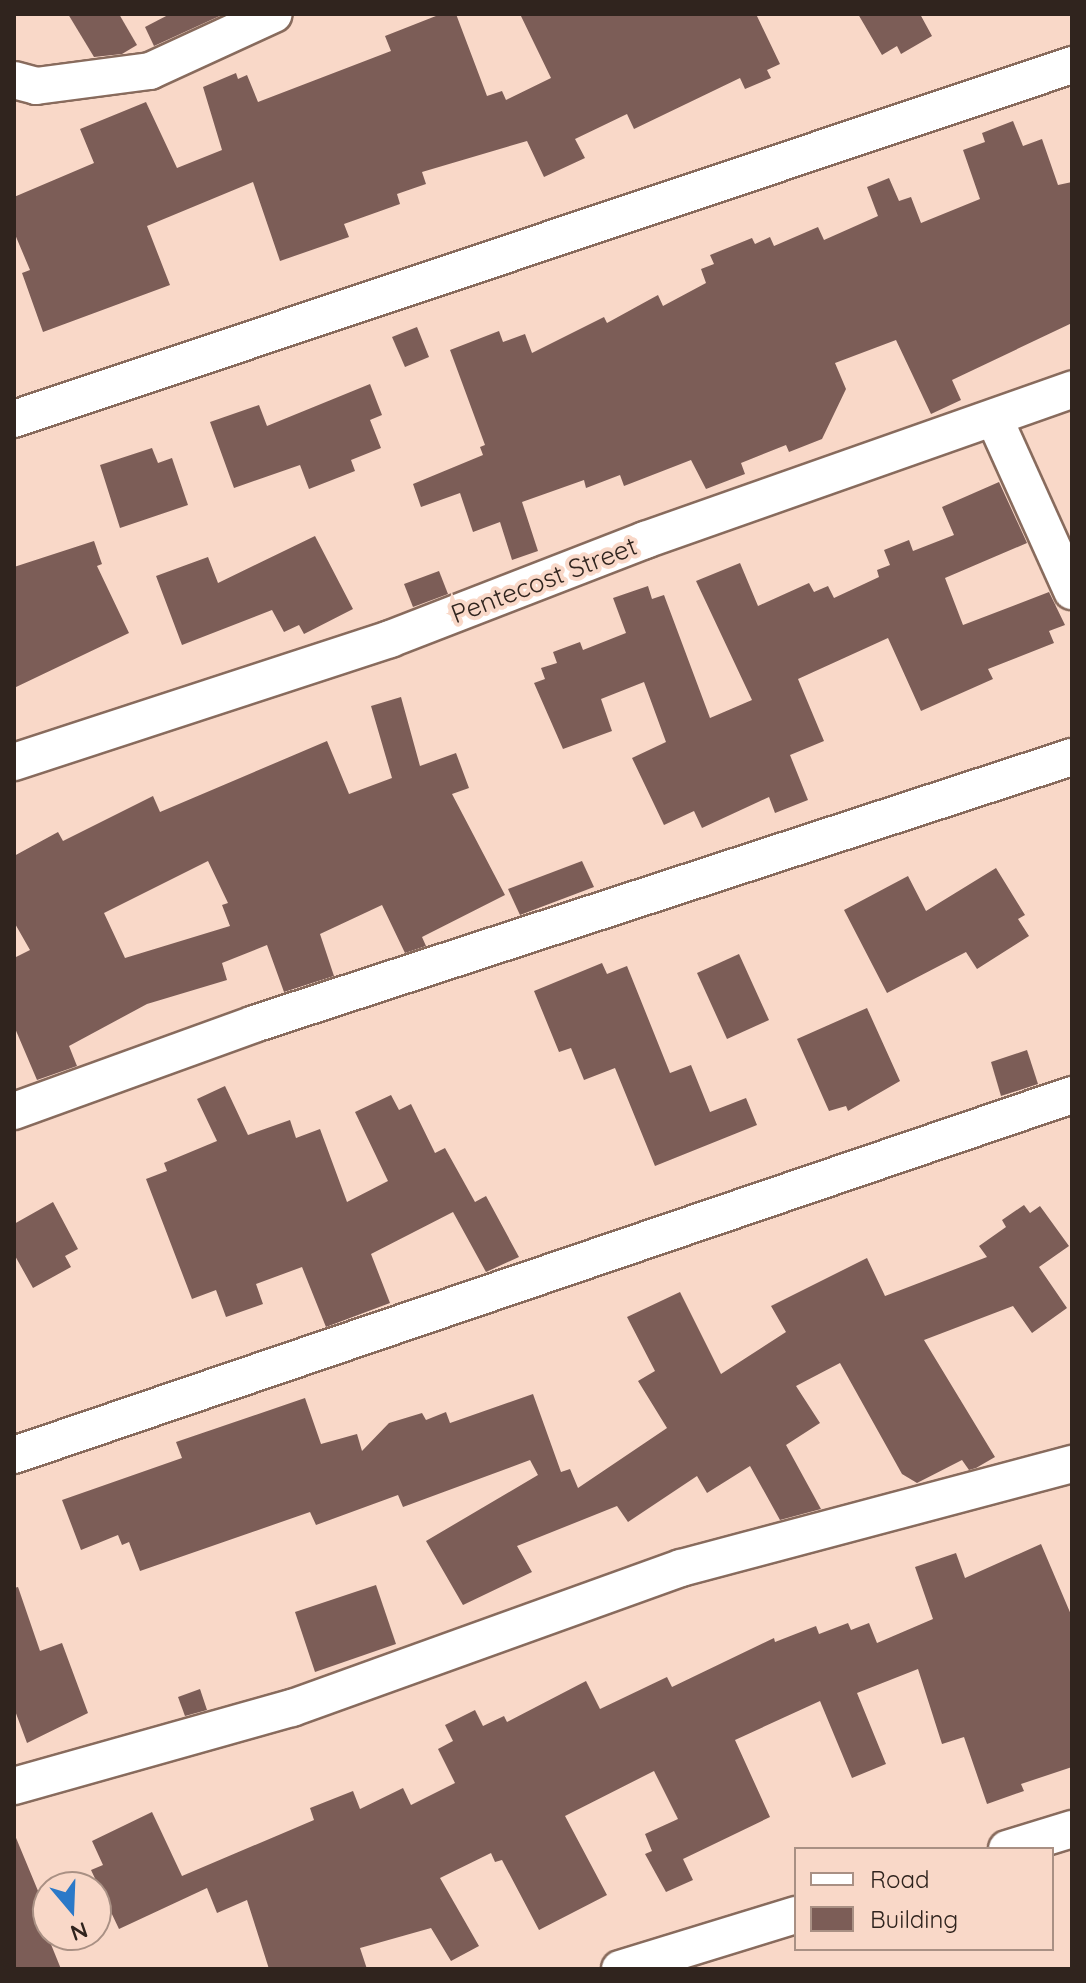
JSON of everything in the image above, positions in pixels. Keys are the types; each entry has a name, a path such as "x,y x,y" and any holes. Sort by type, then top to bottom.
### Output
{"street":[{"path":"14,80 36,86 150,71 274,14"},
{"path":"14,419 1072,65"},
{"name":"Pentecost Street","path":"14,762 390,639 645,540 1072,390"},
{"path":"994,418 1072,591"},
{"path":"14,1111 254,1024 1072,757"},
{"path":"14,1455 1072,1095"},
{"path":"14,1786 292,1708 681,1568 1072,1464"},
{"path":"1014,1847 1072,1829"},
{"path":"620,1969 794,1916"}],"building":[{"path":"68,14 119,14 137,45 122,54 94,57"},
{"path":"170,14 224,14 154,46 145,27"},
{"path":"441,14 456,14 487,96 502,91 506,100 551,78 520,14 756,14 780,64 767,70 771,78 745,89 740,78 634,129 627,114 575,139 585,158 544,177 527,141 422,172 426,184 397,194 400,204 344,224 349,237 280,261 253,182 147,226 170,285 43,332 22,273 30,270 14,232 14,197 94,163 80,129 146,102 177,168 222,150 203,87 236,73 238,79 247,75 258,102 391,51 385,36"},
{"path":"858,14 920,14 932,36 901,54 897,46 882,55"},
{"path":"1013,121 1023,146 1042,139 1058,185 1072,182 1072,323 952,380 961,400 931,414 896,340 835,363 846,389 822,439 789,452 786,445 741,463 745,474 706,489 691,460 624,486 620,475 586,488 584,480 522,502 538,551 512,560 500,522 473,532 460,493 421,507 413,484 483,455 480,447 485,445 450,350 499,331 503,342 525,334 532,353 604,317 607,323 658,295 663,306 706,283 701,269 714,264 710,255 752,238 755,244 770,237 774,246 818,227 824,240 878,216 867,187 889,178 899,201 911,197 921,223 980,199 963,150 985,142 982,133"},
{"path":"417,327 429,357 405,367 392,337"},
{"path":"370,384 382,415 370,420 381,448 351,460 355,471 309,489 300,465 234,488 210,422 259,405 267,426"},
{"path":"152,448 158,463 172,458 188,505 120,528 100,465"},
{"path":"999,482 1027,543 945,578 963,625 1049,592 1065,625 1049,631 1054,643 988,669 993,679 921,711 888,638 798,679 824,741 790,755 808,800 775,813 769,797 702,828 694,811 664,825 632,758 666,742 644,682 601,699 612,731 563,749 534,683 545,679 541,668 557,663 553,652 580,642 583,650 626,633 613,598 648,586 652,599 664,595 710,718 752,700 696,581 740,563 758,606 809,583 814,592 828,586 834,598 879,577 877,570 890,565 884,550 909,540 913,551 954,535 942,507"},
{"path":"315,536 353,609 304,634 299,625 284,632 272,610 182,645 156,576 208,557 218,583"},
{"path":"94,541 102,564 97,566 129,633 14,688 14,567"},
{"path":"439,571 448,594 413,607 404,584"},
{"path":"401,697 420,766 456,753 469,788 452,794 505,895 422,937 426,946 405,953 382,905 320,934 334,976 284,992 267,945 222,963 227,980 147,1004 69,1046 77,1066 37,1080 14,1026 14,958 30,950 14,922 14,856 58,832 63,841 153,796 160,812 327,741 349,794 392,778 371,706","holes":["208,861 228,903 222,905 230,926 125,958 104,913"]},
{"path":"582,861 594,887 520,915 508,889"},
{"path":"996,868 1025,915 1018,919 1029,936 977,969 966,952 887,993 844,910 908,876 926,911"},
{"path":"739,954 769,1020 727,1039 697,973"},
{"path":"602,963 607,974 627,966 670,1073 691,1065 710,1112 746,1098 757,1125 655,1166 615,1068 584,1080 571,1048 559,1052 534,991"},
{"path":"867,1008 900,1081 848,1111 846,1106 829,1111 797,1039"},
{"path":"1027,1050 1038,1084 1001,1096 991,1062"},
{"path":"225,1086 248,1135 290,1120 296,1138 320,1129 347,1202 388,1181 355,1112 391,1095 399,1110 411,1104 435,1153 445,1148 475,1202 486,1196 519,1257 486,1272 453,1212 371,1254 390,1303 326,1327 302,1267 256,1284 263,1304 226,1317 216,1290 192,1299 146,1179 167,1171 164,1163 217,1141 197,1099"},
{"path":"53,1202 78,1249 65,1256 71,1267 33,1288 14,1254 14,1224"},
{"path":"1024,1205 1030,1213 1040,1206 1069,1246 1039,1267 1067,1308 1032,1333 1013,1306 924,1340 995,1457 976,1468 969,1470 962,1460 917,1483 902,1474 840,1363 796,1386 820,1423 786,1445 821,1509 780,1520 750,1466 707,1493 697,1476 628,1522 617,1506 517,1546 532,1572 463,1605 426,1541 538,1475 530,1460 403,1507 398,1495 316,1525 310,1512 140,1571 129,1542 122,1545 118,1535 81,1550 62,1500 182,1458 176,1442 305,1398 321,1444 357,1434 362,1451 389,1423 422,1413 426,1420 446,1412 450,1423 533,1394 561,1472 570,1469 578,1488 667,1428 638,1381 655,1371 627,1317 680,1292 721,1374 786,1332 771,1306 867,1258 885,1296 987,1257 979,1246 1006,1227 1002,1220"},
{"path":"1041,1544 1072,1617 1072,1767 1021,1784 1024,1791 987,1804 964,1737 942,1744 918,1669 857,1693 886,1764 852,1778 820,1701 735,1740 770,1817 683,1859 693,1880 666,1892 645,1854 652,1851 645,1834 678,1819 654,1771 565,1816 607,1895 539,1930 502,1860 495,1862 491,1853 440,1878 479,1946 451,1961 431,1928 360,1948 367,1969 269,1969 247,1900 217,1913 207,1888 119,1929 112,1914 112,1871 91,1870 103,1865 92,1841 152,1812 182,1876 314,1820 310,1808 353,1791 360,1809 403,1788 411,1805 455,1783 438,1749 453,1741 445,1725 475,1710 483,1726 504,1716 507,1722 586,1681 600,1709 667,1677 672,1687 774,1638 775,1642 816,1626 819,1634 848,1623 851,1630 869,1623 877,1643 933,1619 915,1567 956,1553 965,1578"},
{"path":"376,1585 396,1644 315,1672 295,1612"},
{"path":"18,1587 40,1651 62,1643 88,1713 27,1743 14,1708 14,1588"},
{"path":"200,1689 207,1710 185,1716 178,1697"},
{"path":"14,1833 32,1876 32,1951 54,1951 61,1969 14,1969"}]}
